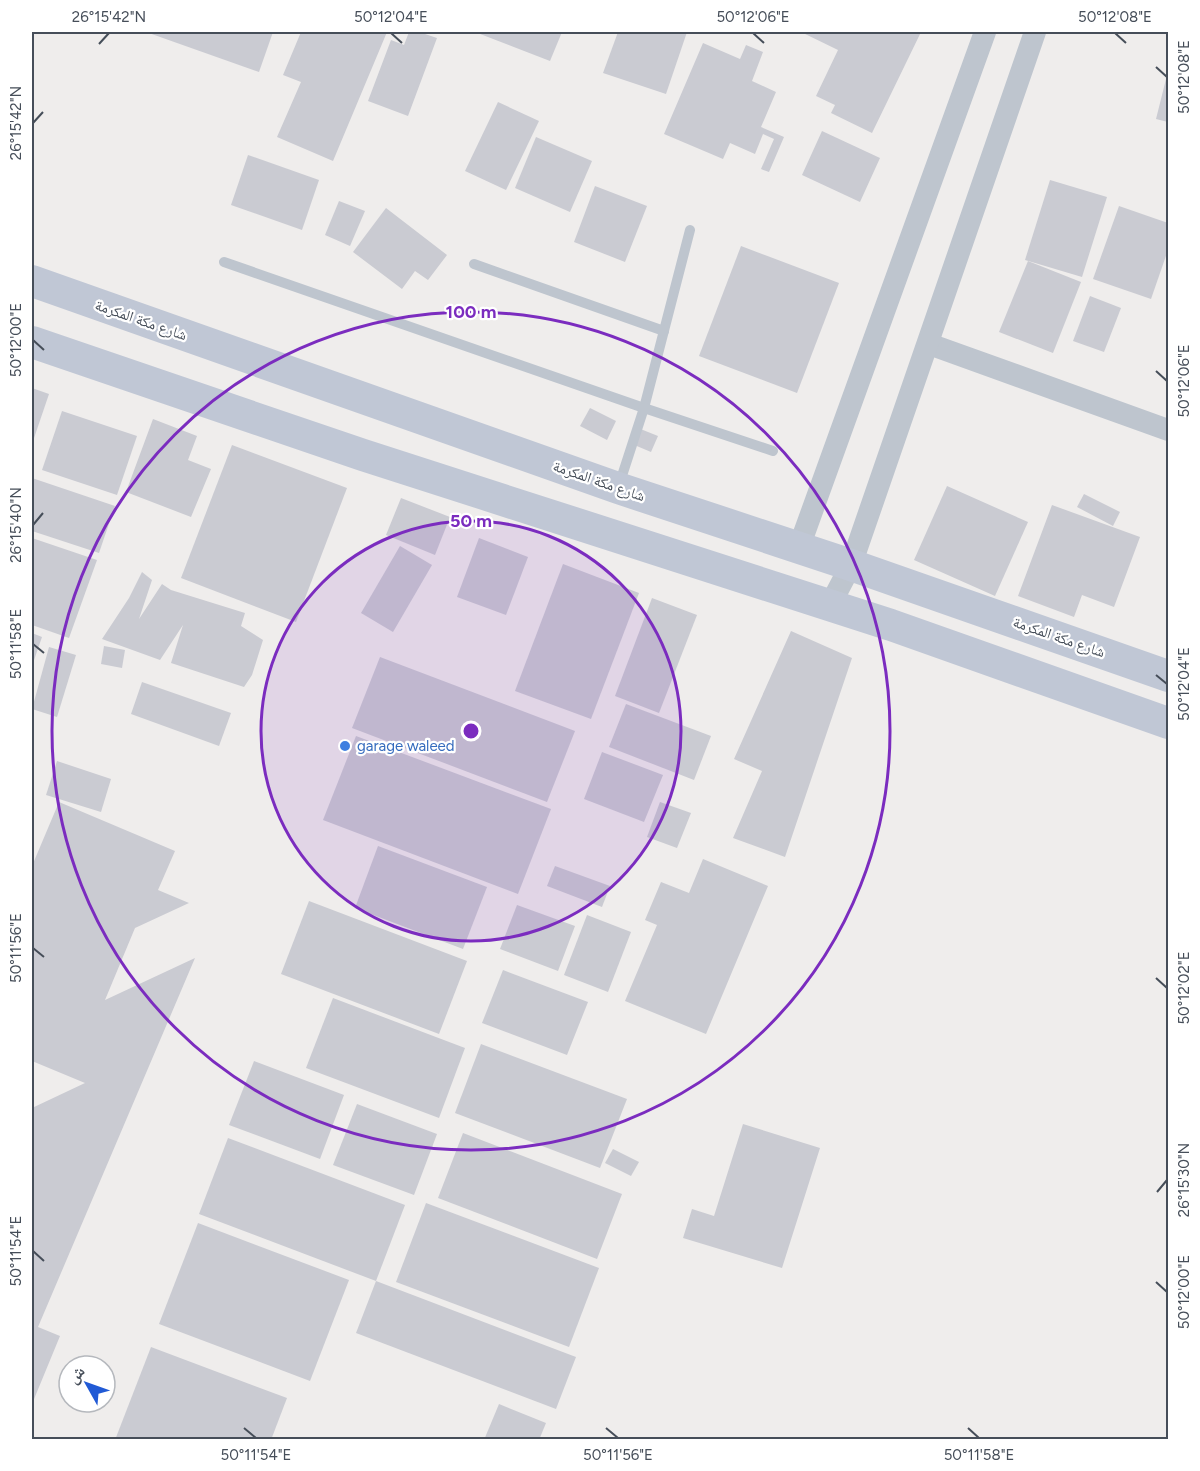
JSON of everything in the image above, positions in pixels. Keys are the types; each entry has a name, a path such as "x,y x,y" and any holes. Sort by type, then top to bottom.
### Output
{"main road":[{"name":"شارع مكة المكرمة","path":"32,281 618,488 798,550 851,565 1168,676"},
{"path":"32,342 375,458 830,605 1168,723"}],"street":[{"path":"798,550 985,32"},
{"path":"830,605 851,565 1035,32"},
{"path":"929,344 1168,427"}],"lane":[{"path":"618,488 644,408 690,230"},
{"path":"224,262 774,452"},
{"path":"474,264 664,331"}],"building":[{"path":"146,32 273,32 259,72"},
{"path":"301,32 387,32 333,161 277,137 301,82 283,75"},
{"path":"409,32 419,32 437,38 408,116 368,101 391,40 404,45"},
{"path":"475,32 562,32 550,61"},
{"path":"618,32 687,32 666,94 603,73"},
{"path":"801,32 921,32 872,133 831,113 835,105 816,96 838,50"},
{"path":"703,43 740,59 746,45 763,52 752,81 776,92 761,127 784,137 769,172 761,169 774,139 763,134 755,154 730,143 723,159 664,134"},
{"path":"1168,71 1168,122 1156,119"},
{"path":"498,102 539,121 506,190 465,171"},
{"path":"822,131 880,158 860,202 802,175"},
{"path":"536,137 592,161 570,212 515,188"},
{"path":"248,155 319,180 302,230 231,205"},
{"path":"1050,180 1107,197 1082,277 1025,260"},
{"path":"595,186 647,206 625,262 574,242"},
{"path":"339,201 365,211 350,246 325,235"},
{"path":"1119,206 1168,223 1168,250 1151,299 1093,279"},
{"path":"386,208 447,255 428,280 415,271 402,289 353,252"},
{"path":"741,246 839,283 797,393 699,356"},
{"path":"1028,261 1081,282 1053,353 999,332"},
{"path":"1090,296 1121,308 1104,352 1073,341"},
{"path":"32,388 49,394 32,444"},
{"path":"590,408 616,421 607,440 580,426"},
{"path":"62,411 137,436 117,495 42,470"},
{"path":"153,419 197,436 188,460 211,469 191,517 126,492"},
{"path":"638,428 658,436 651,452 632,444"},
{"path":"232,445 347,488 296,622 181,578"},
{"path":"32,478 115,506 99,553 32,531"},
{"path":"947,486 1028,522 995,596 914,560"},
{"path":"1084,494 1120,512 1113,526 1077,507"},
{"path":"401,498 450,517 435,555 386,535"},
{"path":"1052,505 1140,537 1114,607 1082,595 1074,617 1018,596"},
{"path":"32,538 97,560 69,638 32,625"},
{"path":"479,538 528,557 506,615 457,597"},
{"path":"400,546 432,565 393,632 361,613"},
{"path":"563,564 639,593 591,719 515,691"},
{"path":"142,572 152,580 139,619 162,584 171,590 245,613 241,626 263,640 252,675 244,687 171,663 183,625 160,660 102,639 129,598"},
{"path":"652,598 697,615 659,713 615,696"},
{"path":"791,631 852,658 785,857 733,838 762,771 734,759"},
{"path":"32,633 42,637 32,666"},
{"path":"104,646 125,650 122,668 101,664"},
{"path":"49,647 76,655 57,717 32,709"},
{"path":"380,657 575,731 547,802 352,728"},
{"path":"142,682 231,713 219,746 131,714"},
{"path":"626,704 711,736 694,780 609,747"},
{"path":"356,736 551,809 518,894 323,820"},
{"path":"602,752 663,775 644,822 584,799"},
{"path":"57,761 111,779 101,812 46,795"},
{"path":"59,802 175,851 158,890 189,903 135,928 105,1000 195,958 38,1327 60,1336 32,1404 32,1108 85,1083 32,1061 32,866"},
{"path":"660,802 691,813 677,848 647,837"},
{"path":"378,846 487,887 463,949 355,908"},
{"path":"703,859 768,886 706,1034 625,1001 657,925 645,920 661,882 689,893"},
{"path":"555,866 610,886 602,907 547,886"},
{"path":"309,901 467,961 439,1034 281,974"},
{"path":"517,905 575,926 558,971 500,949"},
{"path":"587,915 631,932 608,992 564,975"},
{"path":"503,970 588,1002 567,1055 482,1023"},
{"path":"333,998 465,1048 439,1118 306,1068"},
{"path":"481,1044 627,1099 600,1168 455,1113"},
{"path":"254,1061 344,1095 320,1159 229,1125"},
{"path":"357,1104 437,1134 414,1195 333,1165"},
{"path":"743,1124 820,1148 782,1268 683,1238 692,1209 714,1216"},
{"path":"463,1133 622,1194 597,1259 438,1198"},
{"path":"228,1138 405,1205 376,1281 199,1214"},
{"path":"613,1149 639,1162 631,1176 605,1163"},
{"path":"426,1203 599,1268 569,1347 396,1282"},
{"path":"198,1223 349,1280 310,1381 159,1324"},
{"path":"376,1281 576,1357 556,1409 356,1333"},
{"path":"151,1347 287,1398 271,1440 115,1440"},
{"path":"499,1404 546,1423 539,1440 484,1440"}],"place":[{"name":"garage waleed","path":"345,746"}]}
